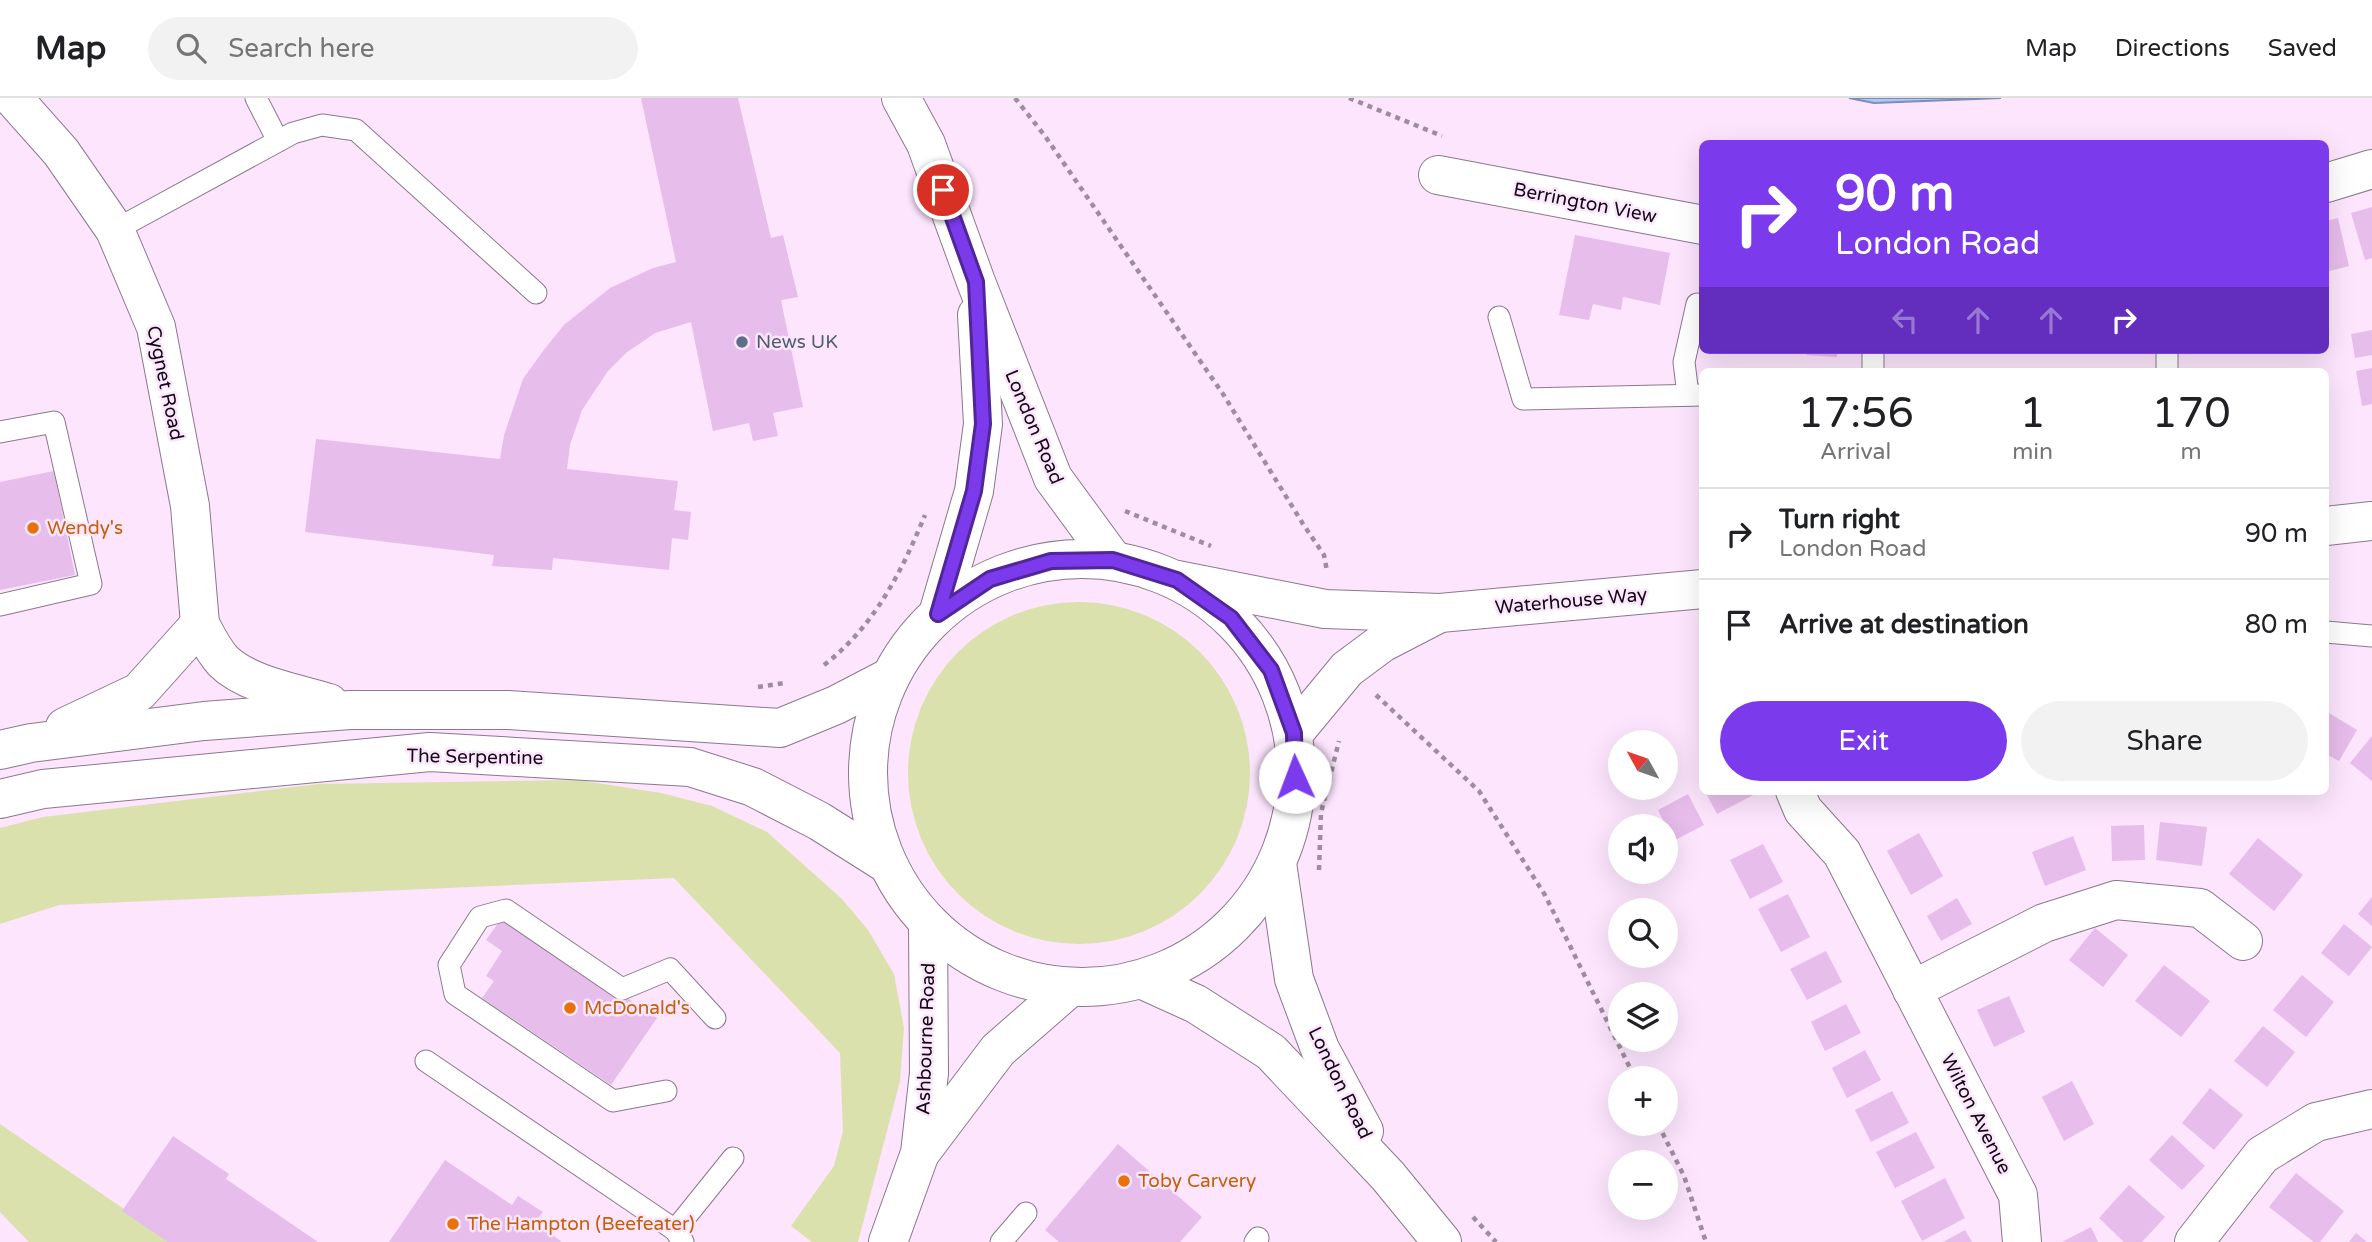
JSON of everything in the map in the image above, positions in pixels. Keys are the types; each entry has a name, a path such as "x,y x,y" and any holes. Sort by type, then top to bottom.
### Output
{"main road":[{"name":"Cygnet Road","path":"13,98 61,152 115,230 156,327 190,506 200,624"},
{"name":"London Road","path":"901,98 926,144 976,282 1053,478 1113,560"},
{"path":"2329,182 2372,169"},
{"name":"Berrington View","path":"1455,177 1699,224"},
{"name":"London Road","path":"938,614 974,491 983,424 976,282"},
{"path":"2329,526 2372,521"},
{"path":"1113,560 1177,580 1231,618 1239,628 1271,670 1294,733 1296,799 1277,863 1245,914 1199,954 1143,980 1107,987 1069,988 1017,979 969,956 928,924 887,864 869,803 870,738 890,677 911,643 938,614 990,579 1051,561 1113,560"},
{"name":"Waterhouse Way","path":"1177,580 1325,609 1440,613 1699,589"},
{"name":"Waterhouse Way","path":"1294,733 1347,669 1382,643 1440,613"},
{"path":"16,747 139,692 200,624 212,648 225,663 248,678 350,710"},
{"path":"16,747 204,720 350,710 508,710 780,728 836,705 890,677"},
{"name":"The Serpentine","path":"0,799 43,789 430,752 690,767 753,787 819,821 887,864"},
{"name":"Wilton Avenue","path":"1797,795 1803,810 1842,853 2018,1195 2022,1242"},
{"name":"London Road","path":"1277,863 1294,979 1320,1049 1388,1176"},
{"path":"1912,990 2039,911 2116,900 2200,908 2243,941"},
{"name":"Ashbourne Road","path":"888,1242 920,1153 929,1073 928,924"},
{"name":"London Road","path":"1143,980 1196,1004 1271,1052 1388,1176 1442,1242"},
{"name":"Ashbourne Road","path":"920,1153 998,1049 1069,988"},
{"path":"2194,1242 2262,1154 2316,1122 2372,1109"}],"lane":[{"path":"256,98 278,141"},
{"path":"115,230 293,133 322,125 356,130 536,293"},
{"path":"1499,317 1522,399 1696,395 1684,362 1697,304"},
{"path":"0,605 90,584 54,422 3,431"},
{"path":"2329,632 2372,636"},
{"path":"666,1091 613,1101 455,994 449,965 480,917 506,909 622,989 670,969 715,1018"},
{"path":"426,1061 679,1236 733,1158"},
{"path":"1001,1242 1026,1213"}],"path":[{"path":"1016,98 1223,394 1324,555 1329,580"},
{"path":"1349,98 1455,177"},
{"path":"1115,506 1222,550"},
{"path":"815,670 826,665 856,637 881,604 908,556 928,507"},
{"path":"751,688 793,682"},
{"path":"1372,691 1479,791 1545,895 1629,1066"},
{"path":"1318,876 1321,813 1337,743 1344,733"},
{"path":"1664,1136 1684,1176 1706,1242"},
{"path":"1470,1213 1496,1242"}],"green space":[{"path":"1079,602 1112,605 1144,615 1174,631 1200,652 1221,678 1237,708 1247,740 1250,773 1247,806 1237,838 1221,868 1200,894 1174,915 1144,931 1112,941 1079,944 1046,941 1014,931 984,915 958,894 937,868 921,838 911,806 908,773 911,740 921,708 937,678 958,652 984,631 1014,615 1046,605"},
{"path":"578,780 661,793 712,806 767,832 842,899 868,930 894,974 904,1028 900,1081 858,1242 812,1242 791,1226 834,1166 843,1131 840,1053 674,878 59,905 0,924 0,828 43,817 319,784"},
{"path":"0,1124 172,1242 29,1242 0,1212"}],"water":[{"path":"1849,98 2001,98 1874,103"}],"building":[{"name":"News UK","path":"641,98 738,98 771,238 783,235 798,297 781,300 803,407 773,413 778,436 753,441 749,423 713,431 691,322 655,333 626,353 608,371 582,410 570,445 567,469 678,481 674,510 691,512 688,540 672,538 669,570 553,558 552,570 492,566 494,555 305,532 316,439 500,459 504,435 523,379 564,325 610,288 653,268 676,262"},
{"path":"2372,207 2372,258 2365,260 2351,213"},
{"path":"2338,218 2349,266 2329,271 2329,220"},
{"path":"1575,235 1670,253 1660,305 1623,297 1621,310 1593,304 1589,320 1559,315"},
{"path":"2372,330 2372,355 2355,358 2351,334"},
{"path":"1837,354 1837,357 1806,355"},
{"path":"2372,368 2372,404 2362,406 2356,371"},
{"name":"Wendy's","path":"54,471 75,575 0,590 0,482"},
{"path":"2329,713 2357,730 2339,761 2329,756"},
{"path":"2372,736 2372,781 2350,763"},
{"path":"1688,794 1704,825 1678,838 1678,814 1660,814 1658,810"},
{"path":"1707,795 1753,795 1717,814"},
{"path":"2160,822 2207,827 2202,866 2156,860"},
{"path":"2144,825 2145,860 2112,861 2111,826"},
{"path":"1919,833 1943,876 1911,895 1887,851"},
{"path":"2073,836 2086,870 2045,886 2032,852"},
{"path":"2258,838 2303,875 2274,911 2229,874"},
{"path":"1763,844 1783,882 1750,899 1730,860"},
{"path":"1788,894 1810,937 1781,952 1758,909"},
{"path":"2372,897 2372,926 2358,914"},
{"path":"1957,898 1972,924 1941,941 1927,916"},
{"name":"McDonald's","path":"504,915 657,1018 611,1085 482,998 494,981 486,976 502,951 486,940"},
{"path":"2344,924 2372,947 2349,976 2321,953"},
{"path":"2095,928 2128,955 2103,987 2069,960"},
{"path":"1826,951 1842,982 1807,1000 1790,969"},
{"path":"2164,965 2210,1001 2181,1037 2135,1001"},
{"path":"2302,975 2334,1002 2306,1037 2273,1010"},
{"path":"2009,996 2025,1032 1994,1047 1977,1010"},
{"path":"1846,1004 1861,1033 1825,1051 1811,1022"},
{"path":"2263,1026 2295,1052 2267,1087 2234,1061"},
{"path":"1865,1050 1881,1080 1847,1098 1832,1068"},
{"path":"2072,1081 2094,1124 2064,1141 2042,1097"},
{"path":"2210,1088 2243,1115 2214,1150 2182,1123"},
{"path":"1892,1091 1909,1123 1871,1142 1855,1110"},
{"path":"1916,1132 1935,1168 1895,1188 1876,1152"},
{"path":"2172,1135 2205,1166 2182,1190 2149,1160"},
{"path":"173,1136 229,1174 226,1179 318,1242 168,1242 122,1211"},
{"name":"Toby Carvery","path":"1118,1144 1202,1217 1180,1242 1059,1242 1045,1230"},
{"path":"445,1160 512,1205 518,1196 543,1212 535,1222 562,1242 389,1242"},
{"path":"2296,1173 2344,1211 2320,1242 2314,1242 2269,1207"},
{"path":"1945,1178 1965,1218 1922,1241 1901,1201"},
{"path":"2129,1185 2165,1217 2142,1242 2124,1242 2099,1218"},
{"path":"2091,1227 2098,1242 2062,1242"},
{"path":"1965,1230 1972,1242 1943,1242"},
{"path":"2356,1233 2367,1242 2349,1242"}],"place":[{"name":"News UK","path":"742,342"},
{"name":"Wendy's","path":"33,528"},
{"name":"McDonald's","path":"570,1008"},
{"name":"Toby Carvery","path":"1124,1181"},
{"name":"The Hampton (Beefeater)","path":"453,1224"}],"route":[{"path":"943,190 976,282 983,424 974,491 938,614 990,579 1051,561 1113,560 1177,580 1231,618 1271,670 1294,733 1295,777"}]}
